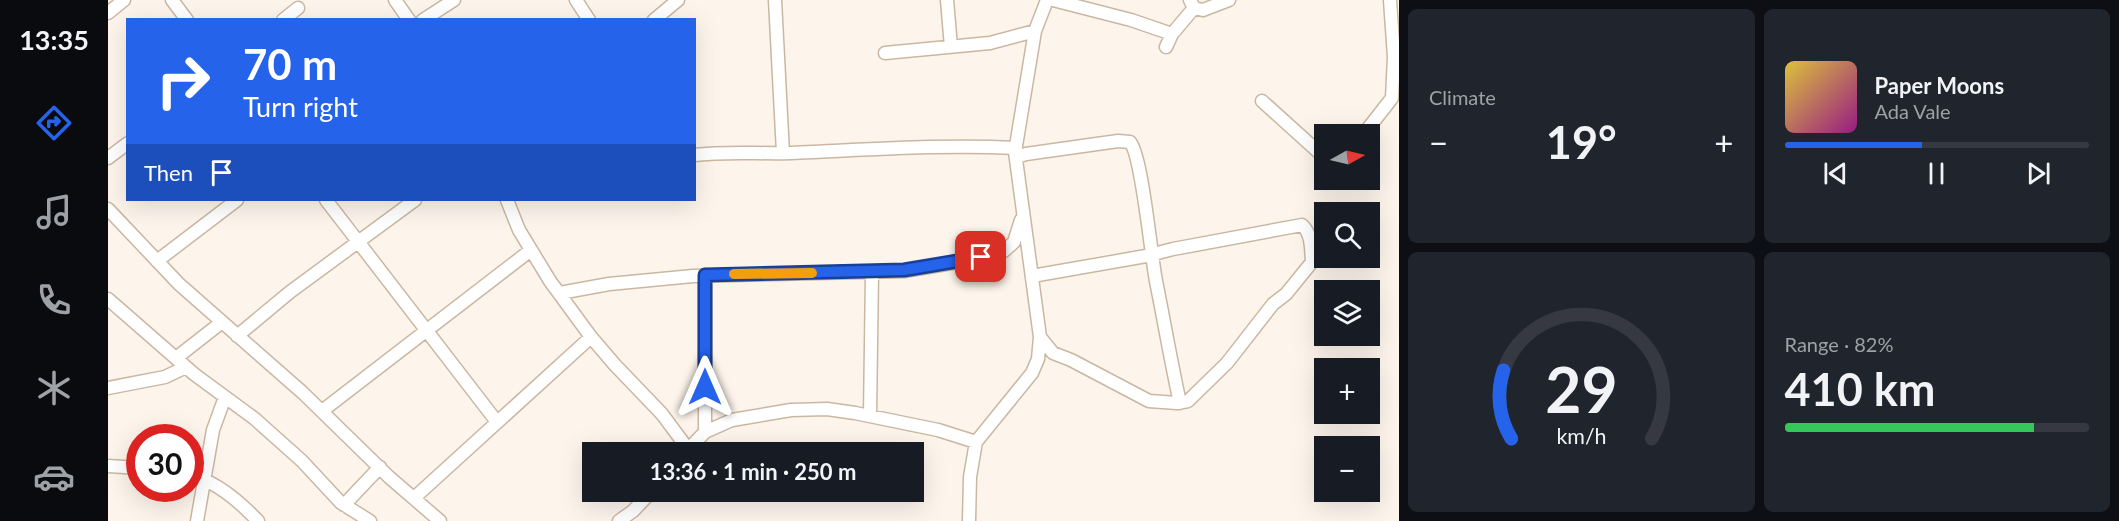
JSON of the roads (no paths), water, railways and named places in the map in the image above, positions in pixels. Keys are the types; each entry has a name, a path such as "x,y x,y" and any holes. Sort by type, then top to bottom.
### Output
{"street":[{"path":"108,13 124,0"},
{"path":"172,0 186,18"},
{"path":"395,0 408,18"},
{"path":"426,18 454,0"},
{"path":"576,0 588,18"},
{"path":"656,18 678,0"},
{"path":"776,0 783,153"},
{"path":"947,0 951,47"},
{"path":"969,521 970,477 976,442 1032,373 1038,359 1040,337 1016,153 1035,31 1047,0"},
{"path":"1053,0 1131,20 1172,34"},
{"path":"1166,47 1192,4 1203,9 1229,0"},
{"path":"1372,124 1392,98 1395,14 1389,0"},
{"path":"286,18 298,8"},
{"path":"885,53 990,43 1035,31"},
{"path":"1262,101 1314,148"},
{"path":"696,155 724,152 783,153 925,147 1026,154 1118,141 1130,142 1135,150 1155,279 1180,403"},
{"path":"108,158 126,144"},
{"path":"157,261 236,201"},
{"path":"327,201 497,422"},
{"path":"237,336 290,292 414,201"},
{"path":"507,201 519,230 550,281 591,337 662,414 680,442"},
{"path":"108,209 179,284 322,411 380,468 440,521"},
{"path":"560,293 609,284 705,275 873,272 958,262 1004,251 1014,242 1023,214"},
{"path":"1032,276 1153,255 1173,249 1302,225 1309,234 1312,261 1306,270 1286,294 1273,304 1227,363 1188,401 1180,403 1149,401 1053,353 1040,337"},
{"path":"322,411 531,250"},
{"path":"870,416 873,272"},
{"path":"705,275 705,432"},
{"path":"108,298 186,367 255,420 302,461 344,505 370,521"},
{"path":"176,358 222,322"},
{"path":"414,498 591,337"},
{"path":"108,388 165,377 186,367"},
{"path":"225,397 213,430 204,478 245,508 258,521"},
{"path":"695,442 705,432 732,420 791,410 827,409 938,430 976,442"},
{"path":"108,466 126,467"},
{"path":"344,505 380,468"},
{"path":"197,521 200,502"},
{"path":"619,521 642,502"}]}
